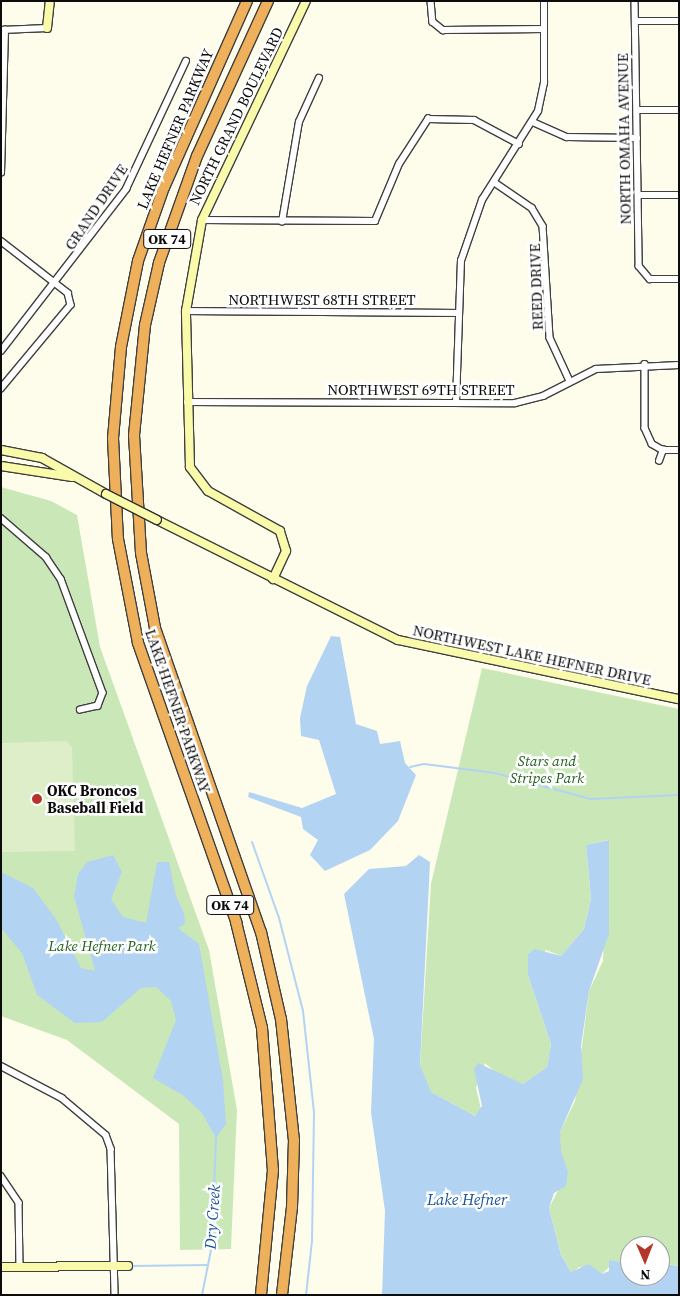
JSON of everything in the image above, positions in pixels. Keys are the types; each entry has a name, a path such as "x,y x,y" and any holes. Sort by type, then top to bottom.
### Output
{"highway":[{"name":"LAKE HEFNER PARKWAY","path":"247,1 164,187 141,252 121,347 113,438 118,539 138,643 236,922 262,1028 273,1170 261,1295"},
{"name":"LAKE HEFNER PARKWAY","path":"267,4 197,156 160,262 145,324 134,435 141,553 155,628 261,932 282,1027 292,1107 294,1171 282,1295"}],"street":[{"path":"1,173 3,30 47,28 50,1"},
{"name":"NORTH GRAND BOULEVARD","path":"273,579 286,551 283,535 195,479 188,461 186,312 202,220 306,1"},
{"path":"431,1 433,22 443,30 544,29"},
{"path":"456,403 457,313 464,248 494,182 533,122 544,83 544,1"},
{"name":"NORTH OMAHA AVENUE","path":"634,1 638,195 642,275 679,280"},
{"path":"635,21 679,21"},
{"name":"GRAND DRIVE","path":"1,351 57,284 129,183 186,61"},
{"path":"282,222 299,122 319,78"},
{"path":"637,110 679,110"},
{"path":"202,220 282,222 375,221 399,164 428,119 474,120 519,144"},
{"path":"533,122 566,137 637,138"},
{"name":"REED DRIVE","path":"494,182 532,208 543,226 550,338 570,381"},
{"path":"638,195 679,195"},
{"path":"1,241 57,284 70,297 70,309 1,389"},
{"name":"NORTHWEST 68TH STREET","path":"186,312 457,313"},
{"path":"645,364 645,428 652,444 663,450 679,450"},
{"name":"NORTHWEST 69TH STREET","path":"187,402 515,403 596,370 645,364 679,364"},
{"path":"1,450 42,458 78,480"},
{"path":"659,461 663,450"},
{"path":"1,466 78,480"},
{"name":"NORTHWEST LAKE HEFNER DRIVE","path":"78,480 273,579 409,644 679,699"},
{"path":"1,518 46,557 61,580 103,693 98,706 80,710"},
{"path":"1,1066 75,1106 106,1136 111,1149 115,1295"},
{"path":"1,1176 19,1203 20,1267"},
{"path":"1,1267 128,1266"}],"green space":[{"name":"Lake Hefner Park","path":"1,487 51,501 77,515 100,647 209,950 237,1110 231,1249 180,1250 179,1124 67,1040 1,1016"},
{"name":"Stars and Stripes Park","path":"482,668 679,709 679,1266 670,1265 670,1236 620,1236 620,1263 613,1263 602,1274 579,1267 572,1273 561,1255 549,1208 568,1171 560,1152 560,1132 575,1101 589,991 603,961 608,840 586,845 591,899 584,929 561,956 546,950 528,975 551,1044 547,1067 523,1084 501,1077 485,1063 476,1088 481,1109 475,1116 431,1092 424,1082 420,1065 431,884"},
{"name":"OKC Broncos Baseball Field","path":"66,741 72,747 75,851 1,852 1,743"}],"water":[{"path":"331,636 340,637 356,724 377,731 380,744 400,741 405,763 416,775 398,821 370,850 325,871 310,855 318,840 303,829 301,817 248,797 249,792 302,808 336,794 319,740 301,736 300,718 307,686"},
{"name":"Lake Hefner","path":"609,840 609,934 589,991 581,1046 583,1079 560,1132 561,1152 568,1171 566,1186 554,1193 549,1208 561,1255 571,1272 589,1264 602,1274 609,1271 609,1260 620,1262 620,1286 670,1286 670,1265 678,1266 679,1295 382,1295 385,1211 371,1112 374,1039 344,894 369,869 406,866 419,855 430,862 420,1065 431,1092 475,1116 482,1106 474,1069 478,1063 523,1084 547,1067 551,1044 528,975 528,954 535,949 561,956 584,929 591,899 586,845"},
{"path":"113,855 122,872 111,899 123,917 146,923 157,862 169,862 176,896 184,913 185,924 178,928 199,944 223,1080 226,1124 216,1138 202,1113 184,1096 153,1078 176,1020 171,1001 156,987 141,988 102,1022 75,1023 37,995 22,953 1,928 1,872 33,888 56,919 81,968 95,971 74,896 78,874 87,862"}],"waterway":[{"path":"410,767 424,764 495,773 591,799 679,795"},
{"path":"252,842 279,918 303,1011 314,1113 312,1241 306,1295"},
{"name":"Dry Creek","path":"202,1295 212,1245 216,1138"},
{"path":"131,1266 208,1265"}],"place":[{"name":"OKC Broncos Baseball Field","path":"37,799"}]}
